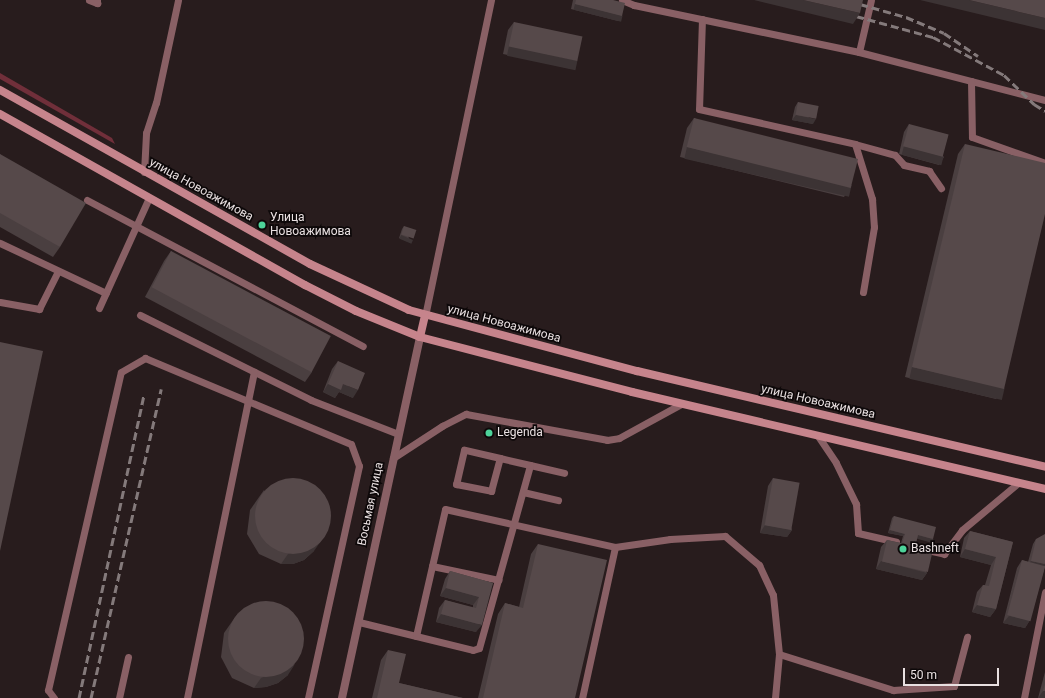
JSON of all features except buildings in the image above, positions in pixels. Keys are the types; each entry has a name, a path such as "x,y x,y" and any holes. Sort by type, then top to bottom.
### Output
{"main road":[{"name":"улица Новоажимова","path":"0,90 310,264 362,290 425,316 637,371 1045,467"},
{"path":"0,114 305,285 356,311 420,337 681,404 1045,489"},
{"name":"Восьмая улица","path":"420,337 425,316"}],"street":[{"name":"Восьмая улица","path":"342,698 420,337"}],"lane":[{"path":"89,0 97,3 97,0"},
{"path":"144,172 146,133 156,103 178,0"},
{"path":"425,316 491,0"},
{"path":"622,0 702,19 859,52 1045,100"},
{"path":"859,52 871,0"},
{"path":"702,19 699,109 895,154 904,165 929,171 941,188"},
{"path":"971,81 972,137 1045,163"},
{"path":"855,144 872,199 874,228 863,292"},
{"path":"99,308 149,198"},
{"path":"88,200 363,346"},
{"path":"0,243 106,293"},
{"path":"0,302 39,309 58,271"},
{"path":"140,315 311,400 398,434"},
{"path":"54,698 48,690 121,372 145,358 249,400 350,444 359,466 308,698"},
{"path":"187,698 254,372"},
{"path":"393,458 442,426 466,414 607,440 619,438 681,404"},
{"path":"818,436 836,463 856,504 858,532 901,543"},
{"path":"500,458 491,491 456,484 464,450 500,458 564,473"},
{"path":"359,622 473,650 479,648 530,465"},
{"path":"915,547 944,554 962,530 1018,483"},
{"path":"523,492 558,500"},
{"path":"416,636 445,509 615,547 670,539 725,536 759,565 773,596 779,654 774,698"},
{"path":"582,698 615,547"},
{"path":"432,566 499,580"},
{"path":"1024,698 1045,592"},
{"path":"779,654 893,690 954,686 967,637"},
{"path":"119,698 128,657"}],"shaded area":[{"path":"0,73 112,138 115,144 0,79"}],"railway":[{"path":"860,4 906,17 944,33 978,56"},
{"path":"856,16 933,37 1004,75 1034,104 1045,111"},
{"path":"91,698 161,389"},
{"path":"79,698 144,395"}],"place":[{"name":"Улица Новоажимова","path":"262,225"},
{"name":"Legenda","path":"489,433"},
{"name":"Bashneft","path":"903,549"}]}
